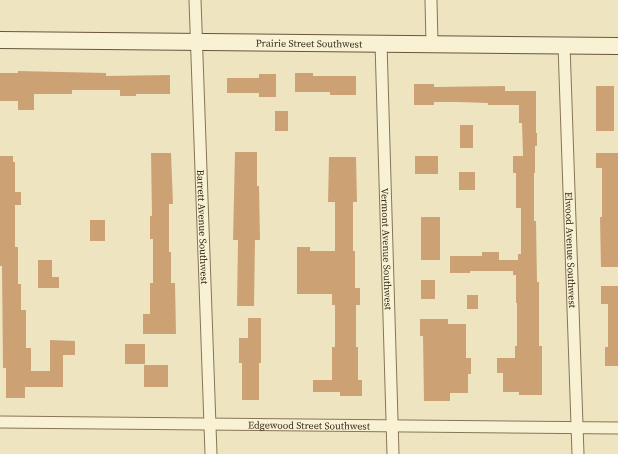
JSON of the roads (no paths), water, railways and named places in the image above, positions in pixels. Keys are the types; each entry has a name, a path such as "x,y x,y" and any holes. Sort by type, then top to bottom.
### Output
{"street":[{"name":"Barrett Avenue Southwest","path":"195,0 211,454"},
{"path":"431,0 432,44"},
{"name":"Prairie Street Southwest","path":"0,40 618,46"},
{"name":"Vermont Avenue Southwest","path":"381,43 393,454"},
{"name":"Elwood Avenue Southwest","path":"564,46 578,454"},
{"name":"Edgewood Street Southwest","path":"0,422 618,428"}]}
